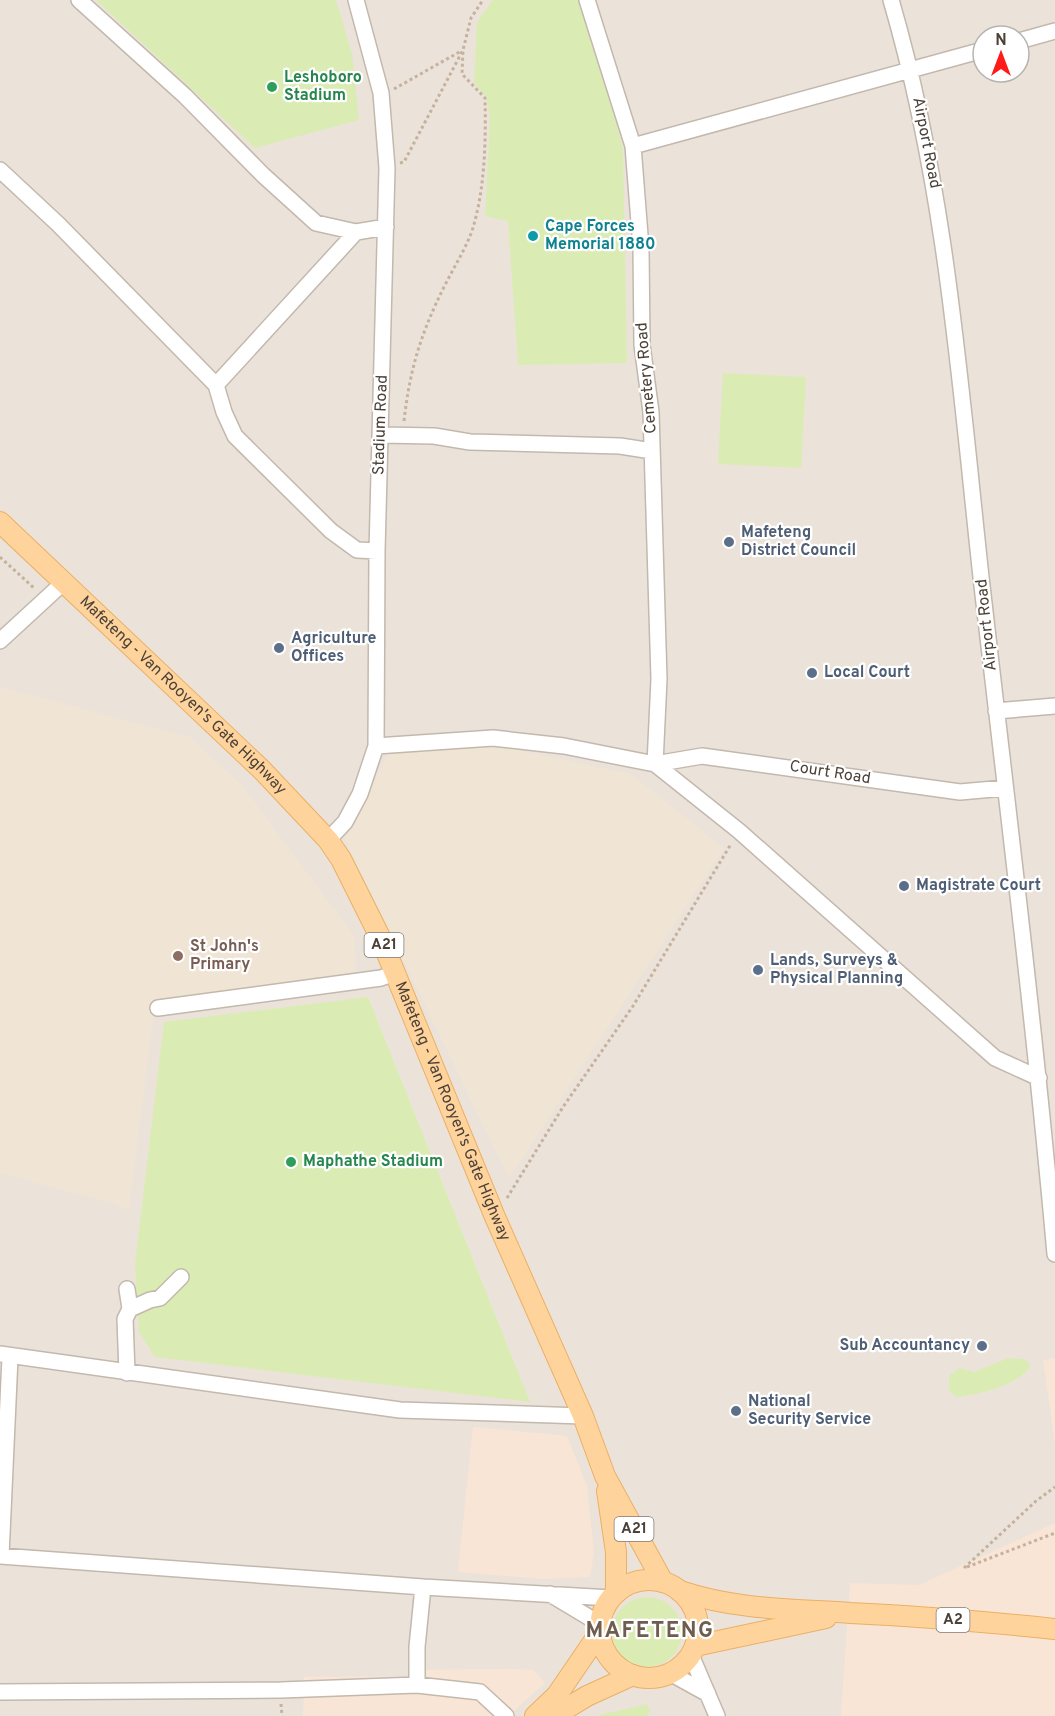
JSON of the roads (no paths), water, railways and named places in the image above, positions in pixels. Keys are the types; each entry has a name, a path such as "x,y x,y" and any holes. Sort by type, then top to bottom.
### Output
{"main road":[{"name":"Mafeteng - Van Rooyen's Gate Highway","path":"0,522 199,709 328,840 362,898 395,973 495,1217 583,1416 605,1476 671,1587"},
{"name":"Mafeteng - Van Rooyen's Gate Highway","path":"605,1476 616,1552 614,1595"},
{"name":"A2","path":"614,1595 630,1584 646,1581 671,1587 715,1603 1055,1629"},
{"path":"671,1587 690,1603 696,1616 698,1631 693,1650"},
{"path":"535,1716 556,1695 600,1628 614,1595"},
{"name":"A2","path":"670,1673 682,1665 693,1650 852,1612"},
{"path":"600,1628 603,1646 610,1659 620,1669 645,1678 670,1673"},
{"path":"554,1716 587,1696 633,1675"}],"street":[{"path":"79,0 185,96 262,175 316,223 356,232 386,227"},
{"name":"Stadium Road","path":"328,840 345,822 360,794 376,746 377,551 387,168 381,93 356,0"},
{"name":"Cemetery Road","path":"587,0 633,146 641,248 642,345 651,412 659,679 655,764"},
{"name":"Airport Road","path":"891,0 911,69 939,218 1051,1173 1055,1254"},
{"path":"1031,38 1055,31"},
{"path":"633,146 971,53"},
{"path":"0,170 58,224 216,385 224,412 235,436 331,531 357,549 377,551"},
{"path":"216,385 356,232"},
{"path":"381,435 434,436 470,442 620,446 652,451"},
{"path":"0,641 63,583"},
{"path":"996,711 1055,706"},
{"path":"376,746 493,738 564,746 655,764 739,831 995,1058 1039,1078"},
{"name":"Court Road","path":"655,764 702,756 960,792 1005,788"},
{"path":"158,1008 381,978 395,973"},
{"path":"130,1309 160,1298 181,1277"},
{"path":"127,1289 130,1309 125,1319 127,1373"},
{"path":"583,1416 400,1410 5,1356 0,1556 423,1587 614,1595"},
{"path":"417,1686 417,1647 423,1587"},
{"path":"548,1593 600,1628"},
{"path":"693,1650 717,1716"},
{"path":"670,1673 708,1694"},
{"path":"0,1692 281,1690 417,1686 480,1692 506,1716"}],"place":[{"name":"Leshoboro Stadium","path":"272,87"},
{"name":"Cape Forces Memorial 1880","path":"533,236"},
{"name":"Mafeteng District Council","path":"729,542"},
{"name":"Agriculture Offices","path":"279,648"},
{"name":"Local Court","path":"812,673"},
{"name":"Magistrate Court","path":"904,886"},
{"name":"St John's Primary","path":"178,956"},
{"name":"Lands, Surveys & Physical Planning","path":"758,970"},
{"name":"Maphathe Stadium","path":"291,1162"},
{"name":"Sub Accountancy","path":"982,1346"},
{"name":"National Security Service","path":"736,1411"}],"district":[{"name":"MAFETENG","path":"650,1631"}]}
